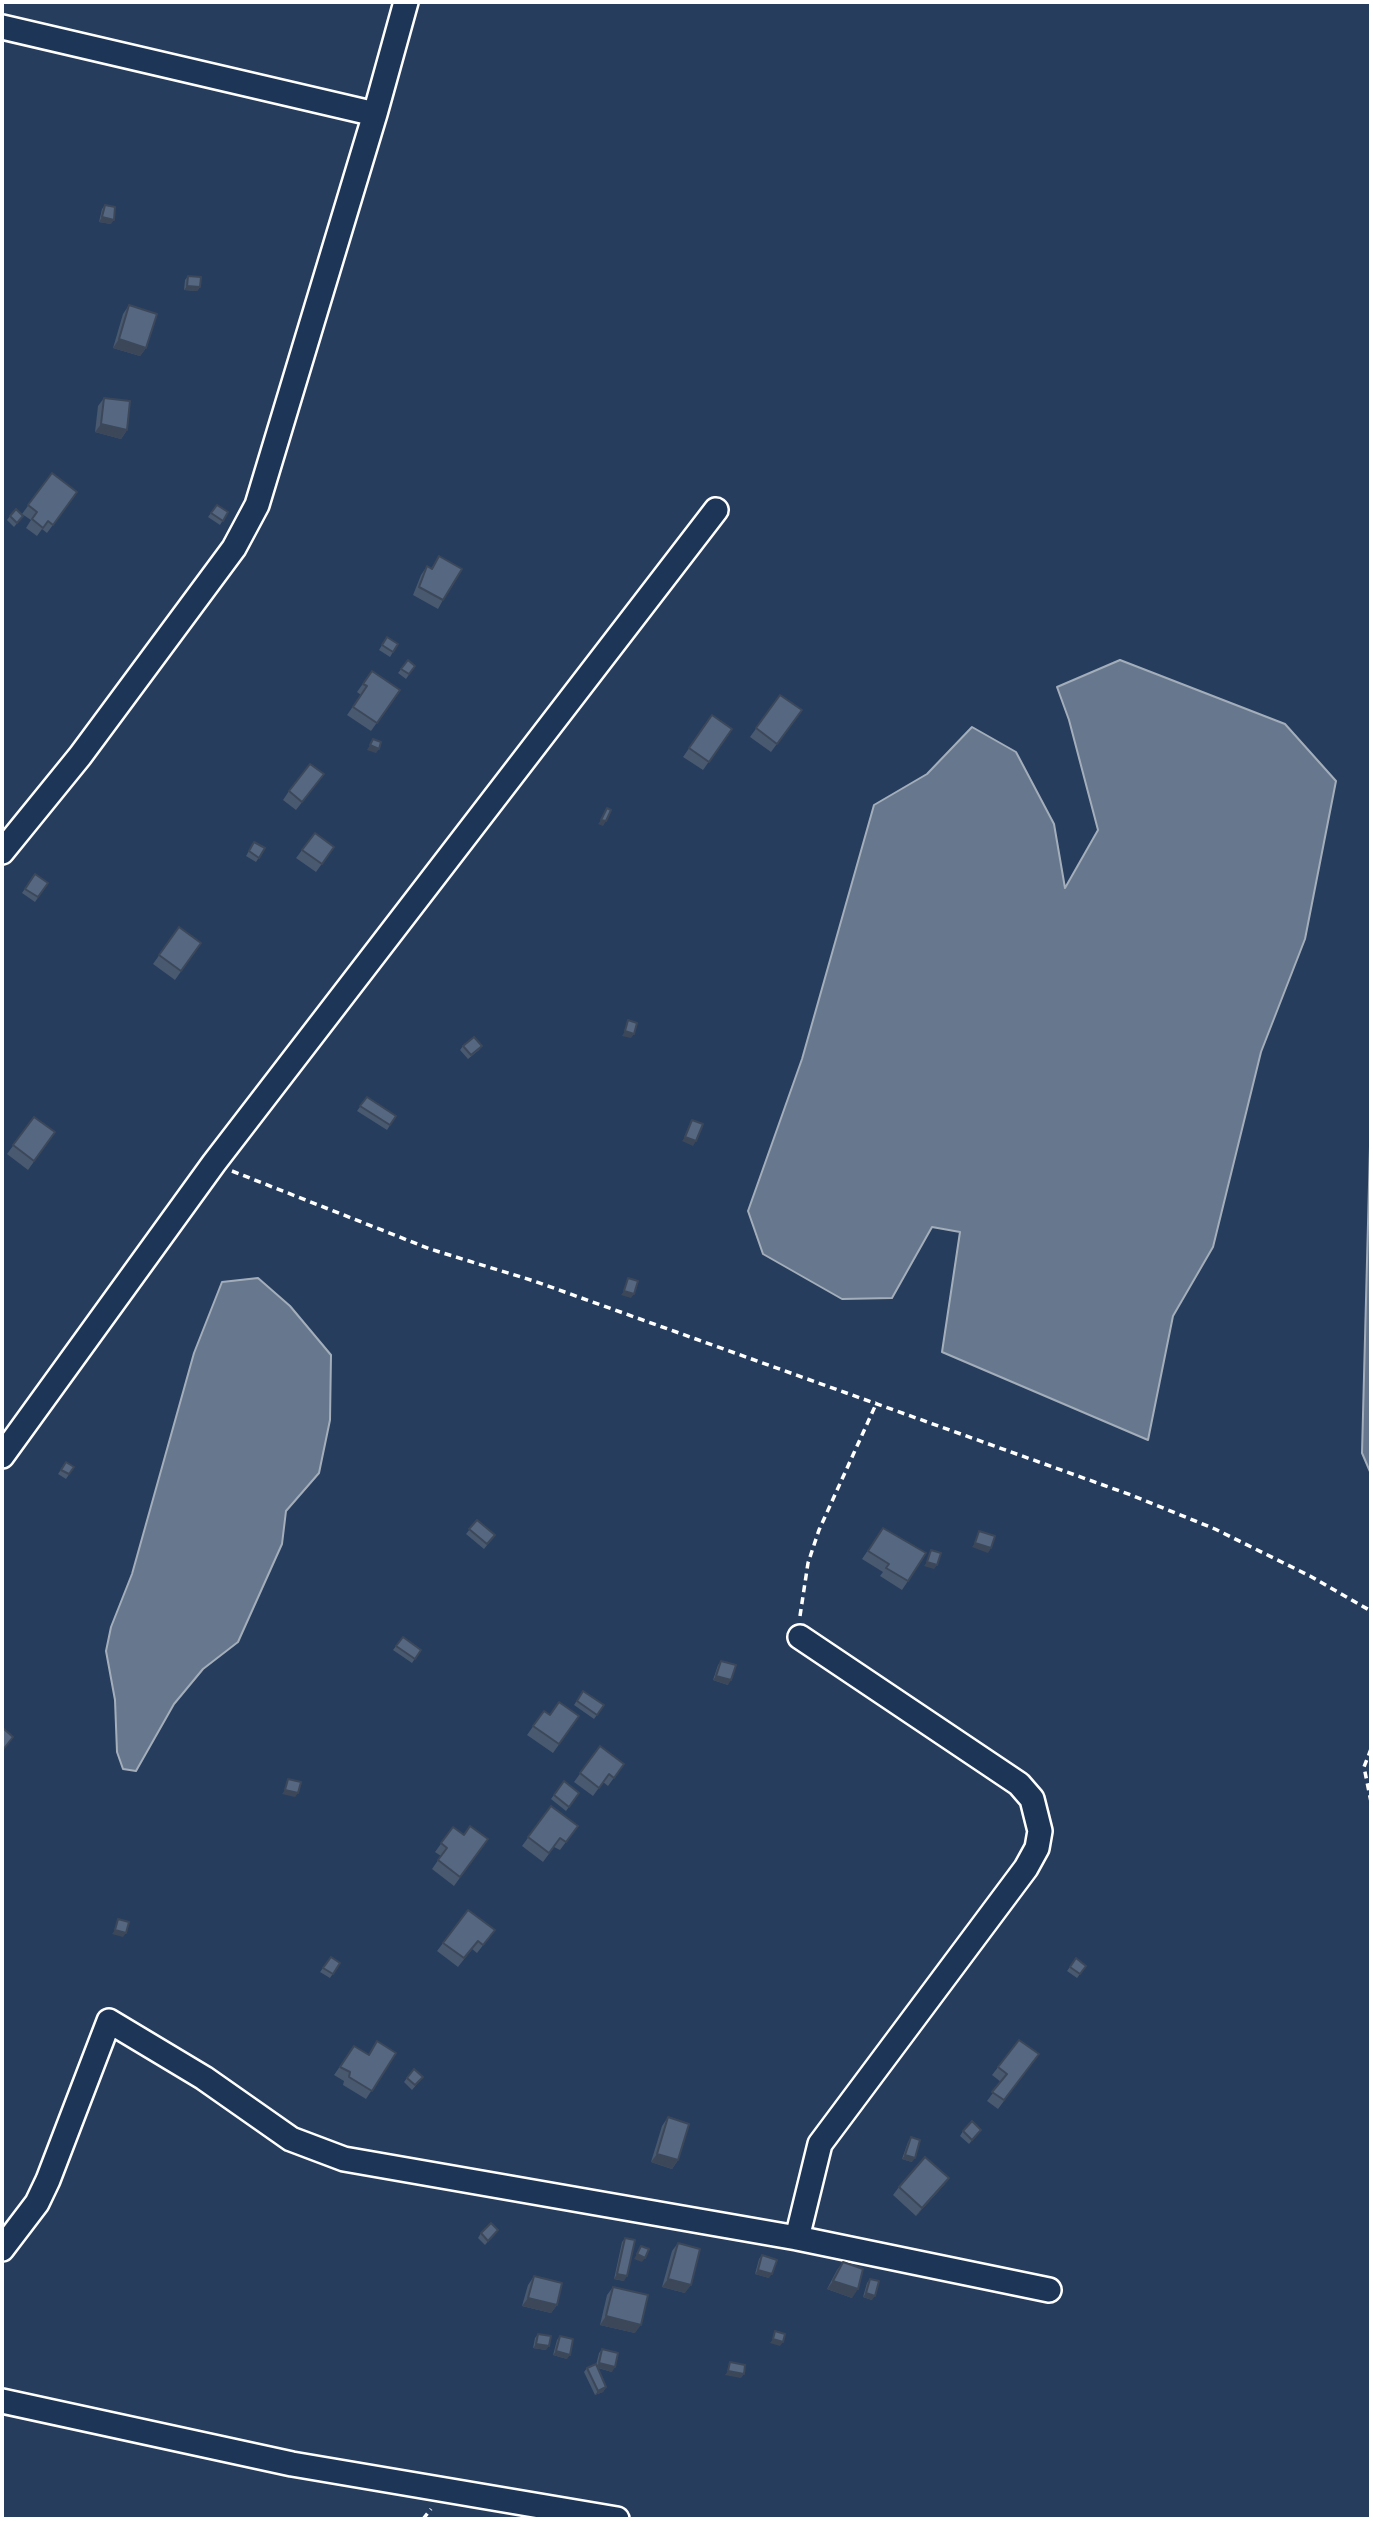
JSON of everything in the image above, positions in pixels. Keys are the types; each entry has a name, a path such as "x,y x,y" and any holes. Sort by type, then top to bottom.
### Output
{"street":[{"path":"2,852 80,756 226,559 257,505 406,2"},
{"path":"2,27 375,114"},
{"path":"2,1456 214,1163 716,510"},
{"path":"797,2238 820,2144 1026,1868 1037,1848 1040,1830 1032,1799 1019,1784 800,1637"},
{"path":"2,2249 37,2203 48,2180 108,2021 204,2078 265,2123 315,2150 344,2159 797,2238 1049,2290"},
{"path":"2,2401 526,2512 617,2519"}],"path":[{"path":"214,1163 430,1249 534,1281 877,1402 1215,1529 1310,1576 1371,1611"},
{"path":"800,1637 801,1597 808,1563 819,1530 877,1402"},
{"path":"1371,1749 1364,1767 1371,1802"}],"water":[{"path":"1120,660 1285,724 1336,781 1305,939 1261,1052 1213,1247 1173,1316 1148,1440 942,1352 960,1232 932,1227 892,1298 842,1299 763,1254 748,1211 802,1059 874,805 927,774 972,727 1016,752 1054,824 1065,888 1098,830 1069,720 1057,687"},
{"path":"1371,1108 1371,1474 1362,1453"},
{"path":"258,1278 290,1306 331,1355 330,1420 319,1473 286,1511 282,1544 238,1642 203,1669 174,1704 136,1771 123,1769 117,1752 115,1700 106,1651 111,1627 132,1574 194,1353 222,1282"}],"building":[{"path":"105,205 115,207 114,220 102,217"},
{"path":"188,276 201,277 200,287 187,286"},
{"path":"129,305 157,314 146,348 119,339"},
{"path":"104,398 130,401 127,430 101,424"},
{"path":"52,473 77,492 53,525 48,521 43,528 32,519 37,512 28,505"},
{"path":"217,505 228,512 223,521 211,513"},
{"path":"16,509 23,516 17,523 10,516"},
{"path":"439,556 462,569 443,600 419,587 427,566 432,569"},
{"path":"387,637 398,644 393,652 382,645"},
{"path":"408,660 415,666 409,674 401,669"},
{"path":"372,671 400,690 377,723 353,707 367,686 363,684"},
{"path":"780,695 802,710 777,744 756,728"},
{"path":"712,715 732,729 709,762 689,748"},
{"path":"373,739 381,742 379,749 370,745"},
{"path":"310,764 324,774 302,802 289,791"},
{"path":"607,808 611,810 606,821 601,820"},
{"path":"315,833 334,847 322,864 302,850"},
{"path":"254,842 265,848 259,858 249,851"},
{"path":"35,874 48,883 38,897 25,889"},
{"path":"179,927 201,943 181,971 159,955"},
{"path":"628,1020 637,1023 634,1034 625,1031"},
{"path":"474,1037 482,1046 471,1055 463,1046"},
{"path":"367,1097 396,1116 390,1125 360,1106"},
{"path":"34,1117 55,1132 34,1161 13,1145"},
{"path":"692,1120 703,1124 696,1141 685,1137"},
{"path":"628,1278 638,1281 634,1294 624,1291"},
{"path":"66,1462 74,1467 69,1474 61,1470"},
{"path":"477,1520 495,1535 487,1544 469,1529"},
{"path":"883,1528 926,1553 908,1581 886,1568 889,1564 868,1551"},
{"path":"979,1531 995,1536 991,1548 975,1543"},
{"path":"931,1550 941,1553 937,1565 927,1562"},
{"path":"403,1637 421,1650 415,1659 396,1646"},
{"path":"721,1661 736,1665 731,1680 716,1676"},
{"path":"583,1691 604,1705 597,1715 577,1701"},
{"path":"559,1702 579,1716 559,1744 533,1726 544,1711 550,1715"},
{"path":"4,1729 13,1737 2,1751 2,1732"},
{"path":"600,1746 624,1764 614,1778 609,1774 599,1788 580,1773"},
{"path":"288,1779 301,1782 298,1793 285,1790"},
{"path":"564,1781 579,1793 569,1807 554,1795"},
{"path":"551,1806 578,1826 566,1842 560,1838 549,1853 528,1837"},
{"path":"470,1826 488,1839 460,1877 438,1860 447,1848 441,1843 453,1827 464,1835"},
{"path":"468,1910 495,1930 483,1945 478,1941 464,1958 443,1943"},
{"path":"118,1919 129,1922 126,1933 115,1930"},
{"path":"331,1957 340,1963 333,1974 323,1968"},
{"path":"1076,1958 1086,1966 1080,1974 1070,1967"},
{"path":"1019,2040 1039,2054 1004,2100 992,2092 1007,2074 998,2067"},
{"path":"377,2041 396,2053 372,2091 349,2077 350,2072 340,2067 354,2046 369,2055"},
{"path":"414,2069 423,2077 415,2085 407,2078"},
{"path":"668,2117 689,2124 678,2160 657,2154"},
{"path":"972,2121 981,2130 972,2140 963,2131"},
{"path":"911,2137 920,2140 915,2158 905,2155"},
{"path":"925,2157 949,2178 922,2208 899,2187"},
{"path":"491,2223 498,2230 488,2241 481,2233"},
{"path":"625,2238 635,2240 627,2276 617,2274"},
{"path":"678,2243 700,2249 691,2285 668,2279"},
{"path":"641,2246 649,2249 645,2258 637,2254"},
{"path":"762,2255 777,2260 772,2274 758,2270"},
{"path":"843,2262 863,2269 858,2289 833,2281"},
{"path":"534,2276 562,2283 557,2305 528,2298"},
{"path":"870,2279 879,2281 875,2296 866,2293"},
{"path":"613,2287 648,2295 641,2325 606,2316"},
{"path":"775,2331 785,2334 783,2342 773,2339"},
{"path":"538,2334 551,2336 549,2346 536,2344"},
{"path":"560,2336 573,2339 570,2355 556,2351"},
{"path":"602,2349 618,2353 615,2367 599,2363"},
{"path":"730,2362 745,2365 744,2374 728,2371"},
{"path":"596,2364 606,2387 598,2391 587,2368"}]}
